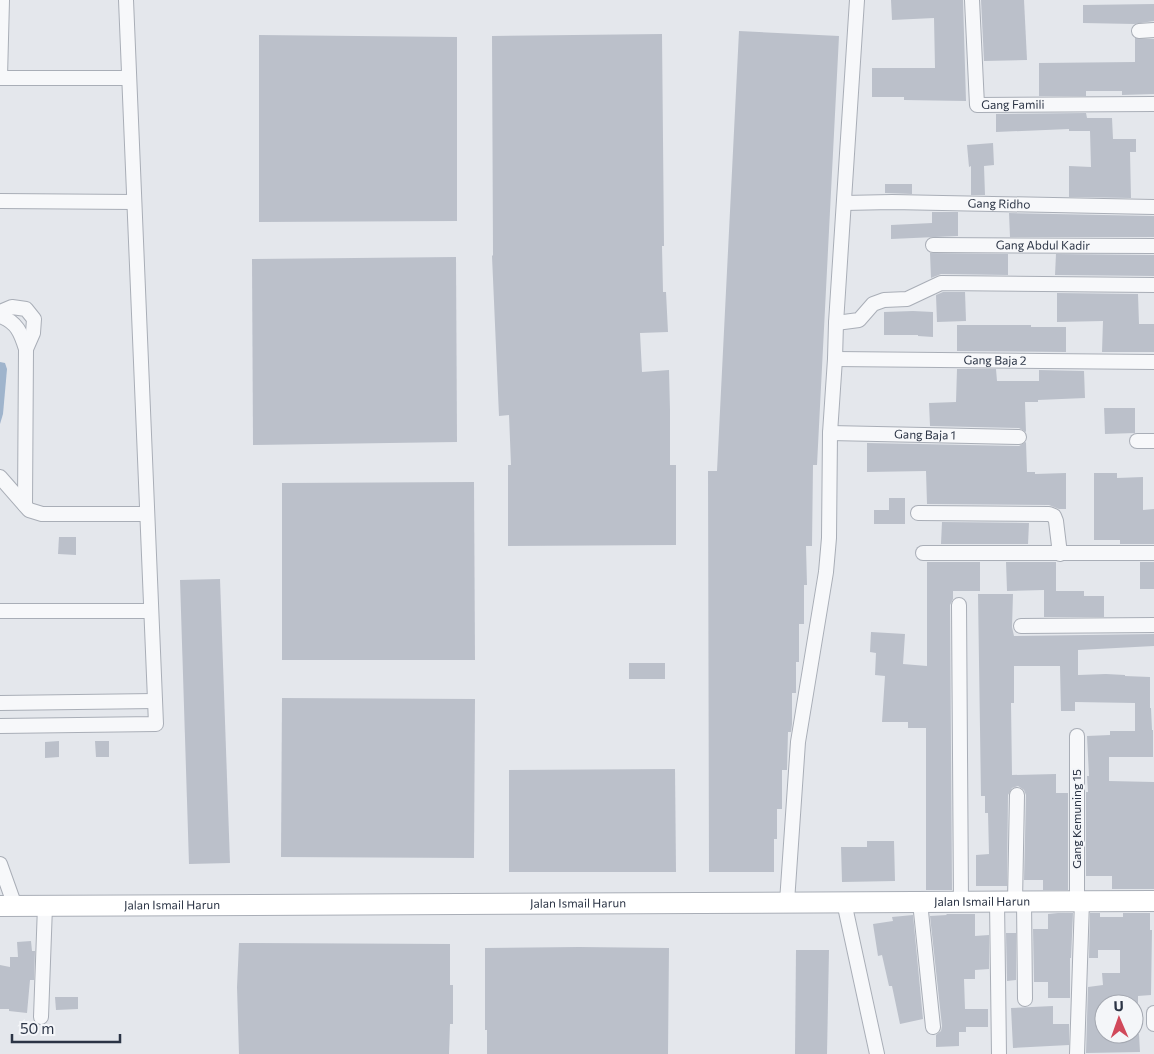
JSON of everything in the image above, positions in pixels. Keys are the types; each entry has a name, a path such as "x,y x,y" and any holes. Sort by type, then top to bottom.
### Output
{"street":[{"path":"2,0 0,77 129,78"},
{"path":"0,726 156,724 126,0"},
{"path":"787,902 798,742 826,572 829,538 830,433 835,359 848,321 844,203 857,0"},
{"name":"Gang Famili","path":"972,0 977,105 1154,104"},
{"path":"1139,31 1154,30"},
{"path":"0,201 134,202"},
{"name":"Gang Ridho","path":"844,203 1154,207"},
{"name":"Gang Abdul Kadir","path":"932,245 1154,246"},
{"path":"848,321 873,304 884,300 907,299 941,282 1154,285"},
{"path":"0,312 12,307 26,308 34,320 33,333 26,349"},
{"path":"0,316 10,320 21,332 26,349 25,505"},
{"name":"Gang Baja 2","path":"835,359 1154,362"},
{"name":"Gang Baja 1","path":"830,433 1020,437"},
{"path":"1137,441 1154,441"},
{"path":"0,477 29,510 42,514 148,514"},
{"path":"918,513 1049,514 1054,516 1056,521 1060,554"},
{"path":"923,553 1154,553"},
{"path":"959,605 961,902"},
{"path":"0,611 151,611"},
{"path":"1021,626 1154,625"},
{"path":"0,703 155,701"},
{"name":"Gang Kemuning 15","path":"1077,736 1079,901 1077,1054"},
{"path":"999,1054 1012,901 1017,795"},
{"path":"0,864 7,906"},
{"path":"1012,901 1025,999"},
{"name":"Jalan Ismail Harun","path":"7,906 1154,901"},
{"path":"844,902 876,1054"},
{"path":"920,902 933,1027"},
{"path":"41,1017 45,906"},
{"path":"1154,1014 1154,1024"}],"water":[{"path":"0,362 5,363 7,369 3,414 0,424"}],"building":[{"path":"891,0 963,0 966,101 904,100 904,97 872,97 872,68 935,68 934,18 892,20"},
{"path":"981,0 1024,0 1027,60 984,61"},
{"path":"1154,4 1154,21 1134,24 1083,23 1083,5"},
{"path":"739,31 839,36 817,465 813,465 812,546 806,546 807,585 804,585 804,624 799,624 799,662 796,662 796,693 792,693 792,724 791,732 788,732 787,770 782,770 782,809 777,809 777,839 774,839 774,872 709,872 708,471 717,471"},
{"path":"662,34 664,246 662,246 663,292 666,292 668,332 640,333 642,372 669,370 670,465 676,465 676,545 508,546 508,465 511,465 509,415 499,416 492,256 492,36"},
{"path":"259,35 457,37 457,221 259,222"},
{"path":"1135,38 1154,39 1154,94 1122,95 1122,91 1086,91 1086,96 1039,96 1039,63 1135,62"},
{"path":"1086,113 1087,118 1112,118 1113,139 1136,139 1136,152 1130,152 1131,198 1069,197 1069,166 1091,167 1090,131 1069,131 1069,129 996,132 996,114"},
{"path":"993,143 994,165 984,166 985,195 971,195 971,166 969,167 967,145"},
{"path":"885,184 912,184 912,194 885,193"},
{"path":"932,212 958,212 958,236 891,239 891,225 932,223"},
{"path":"1009,213 1154,216 1154,237 1010,237"},
{"path":"930,253 1008,254 1008,275 941,274 931,278"},
{"path":"1056,254 1154,255 1154,276 1055,275"},
{"path":"456,257 457,442 253,445 252,259"},
{"path":"943,292 965,292 966,321 937,322 936,295"},
{"path":"1057,293 1138,294 1139,324 1154,324 1154,352 1102,352 1103,321 1057,322"},
{"path":"884,312 933,312 933,337 884,335"},
{"path":"957,325 1066,327 1066,352 957,351"},
{"path":"957,369 996,369 997,381 1039,381 1039,370 1084,371 1085,398 1025,402 1026,432 1019,428 930,426 929,403 956,402"},
{"path":"1104,408 1135,408 1135,433 1105,434"},
{"path":"1026,442 1027,472 1035,472 1035,474 1066,473 1066,509 1059,509 1049,505 927,504 926,471 867,472 867,443 1019,446"},
{"path":"1094,473 1117,473 1117,478 1143,477 1143,510 1154,509 1154,544 1120,544 1120,540 1094,540"},
{"path":"474,482 475,660 282,660 282,483"},
{"path":"889,498 905,498 905,524 874,524 874,510 889,510"},
{"path":"942,522 1029,523 1028,544 941,544"},
{"path":"59,537 76,537 76,555 58,554"},
{"path":"927,562 980,562 980,591 953,591 953,599 950,605 952,890 926,890 926,728 908,728 908,722 882,722 885,676 875,675 876,653 870,652 871,632 905,634 903,664 927,666"},
{"path":"1006,562 1056,562 1056,591 1084,591 1084,596 1104,596 1104,617 1044,617 1044,590 1007,591"},
{"path":"1140,562 1154,562 1154,589 1140,589"},
{"path":"220,579 230,863 189,864 180,580"},
{"path":"978,594 1013,594 1012,627 1014,636 1154,634 1154,646 1078,650 1078,675 1106,674 1150,677 1153,757 1109,757 1109,781 1154,782 1154,889 1112,889 1112,876 1086,876 1086,792 1088,792 1087,776 1089,776 1087,736 1110,735 1110,731 1135,731 1135,703 1075,702 1075,711 1061,711 1060,666 1014,666 1014,703 1011,703 1012,775 1056,774 1056,793 1068,793 1068,890 1043,890 1043,880 1024,880 1026,795 1024,790 1018,786 1012,788 1008,795 1007,886 976,886 976,855 989,854 988,813 985,813 985,796 981,796"},
{"path":"629,663 665,663 665,679 629,679"},
{"path":"282,698 475,699 474,858 281,857"},
{"path":"59,741 59,757 45,758 45,742"},
{"path":"95,741 109,741 109,757 96,757"},
{"path":"675,769 676,872 509,872 509,770"},
{"path":"867,841 894,841 895,881 842,882 841,847 867,847"},
{"path":"1073,913 1070,998 1048,998 1048,982 1034,982 1033,929 1048,929 1048,914"},
{"path":"1090,913 1100,913 1100,917 1123,917 1123,913 1150,913 1150,930 1152,930 1151,995 1094,994 1094,1044 1140,1044 1140,1052 1086,1053 1088,987 1103,985 1102,973 1120,973 1120,950 1098,950 1098,958 1089,958"},
{"path":"975,914 975,936 989,935 989,969 975,970 975,979 964,979 965,1009 988,1009 988,1027 966,1027 966,1032 959,1032 959,1046 936,1047 936,1035 941,1031 942,1026 930,916"},
{"path":"913,915 923,1019 900,1024 892,986 889,986 882,955 878,956 873,924 893,921 892,917"},
{"path":"1006,933 1016,933 1016,980 1007,981"},
{"path":"31,941 32,951 35,951 34,980 30,980 27,1013 0,1009 0,965 10,967 10,957 18,957 17,942"},
{"path":"239,943 450,944 450,985 453,985 453,1024 450,1024 449,1054 239,1054 237,987"},
{"path":"485,948 669,948 668,1054 487,1054 487,1030 485,1030"},
{"path":"796,950 829,950 827,1054 795,1054"},
{"path":"55,997 78,997 78,1009 56,1010"},
{"path":"1053,1006 1053,1024 1069,1024 1069,1045 1013,1048 1011,1008"}]}
